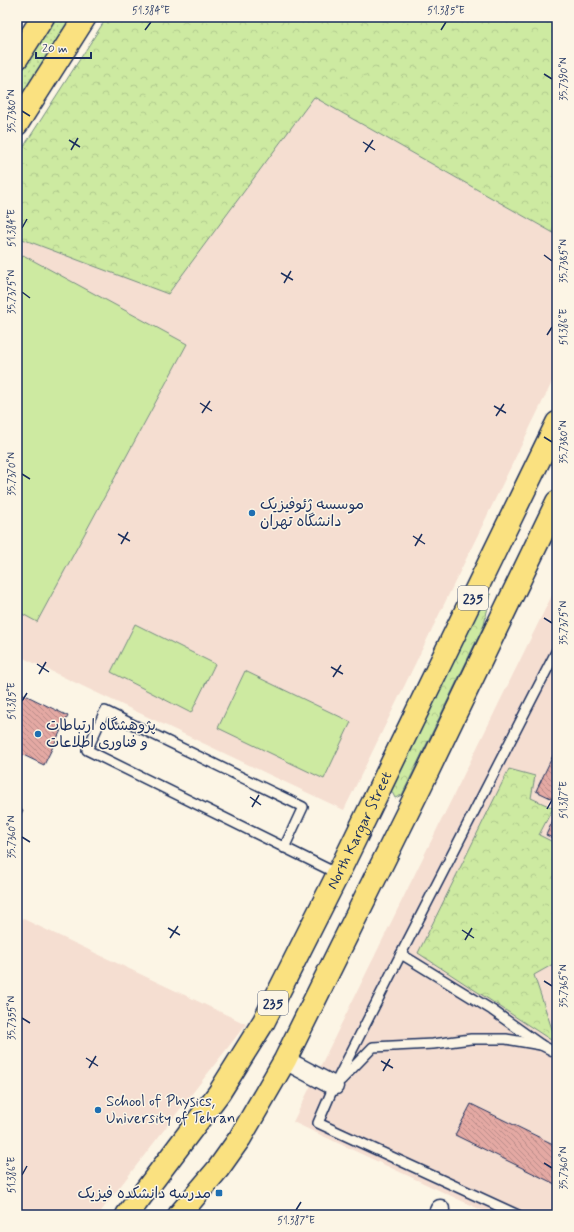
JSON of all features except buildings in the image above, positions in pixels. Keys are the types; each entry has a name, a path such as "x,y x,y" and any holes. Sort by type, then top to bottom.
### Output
{"main road":[{"path":"17,58 43,17"},
{"path":"17,124 85,17"},
{"name":"North Kargar Street","path":"127,1215 219,1093 246,1053 264,1021 338,874 557,423"},
{"name":"235","path":"179,1215 218,1169 240,1138 285,1060 421,785 552,526 557,502"}],"street":[{"path":"285,1060 334,1086"}],"lane":[{"path":"518,1215 318,1122 334,1086 557,650"},
{"path":"284,848 303,807 104,711 86,750 284,848 338,874"},
{"path":"401,954 492,1010 541,1045 557,1053"},
{"path":"334,1086 373,1047 433,1044 471,1038 506,1039 541,1045"}],"shaded area":[{"name":"موسسه ژئوفیزیک دانشگاه تهران","path":"120,17 557,17 557,372 344,810 17,655 17,170"},
{"path":"557,585 557,1215 492,1215 293,1122"},
{"name":"School of Physics, University of Tehran","path":"17,916 246,1024 98,1215 17,1215"}],"green space":[{"path":"50,17 74,17 17,106 17,68"},
{"path":"107,17 557,17 557,235 314,97 168,294 17,237 17,157"},
{"path":"23,255 187,344 37,622 17,611 17,266"},
{"path":"491,594 484,625 402,795 395,798 391,790 485,595"},
{"path":"135,624 215,664 191,713 111,672"},
{"path":"245,671 351,722 324,779 218,728"},
{"path":"509,769 535,776 531,798 553,808 539,835 557,844 557,962 534,975 557,1044 418,953"}],"place":[{"name":"موسسه ژئوفیزیک دانشگاه تهران","path":"252,513"},
{"name":"پژوهشگاه ارتباطات و فناوری اطلاعات","path":"38,734"},
{"name":"School of Physics, University of Tehran","path":"98,1110"},
{"name":"مدرسه دانشکده فیزیک","path":"219,1193"}]}
